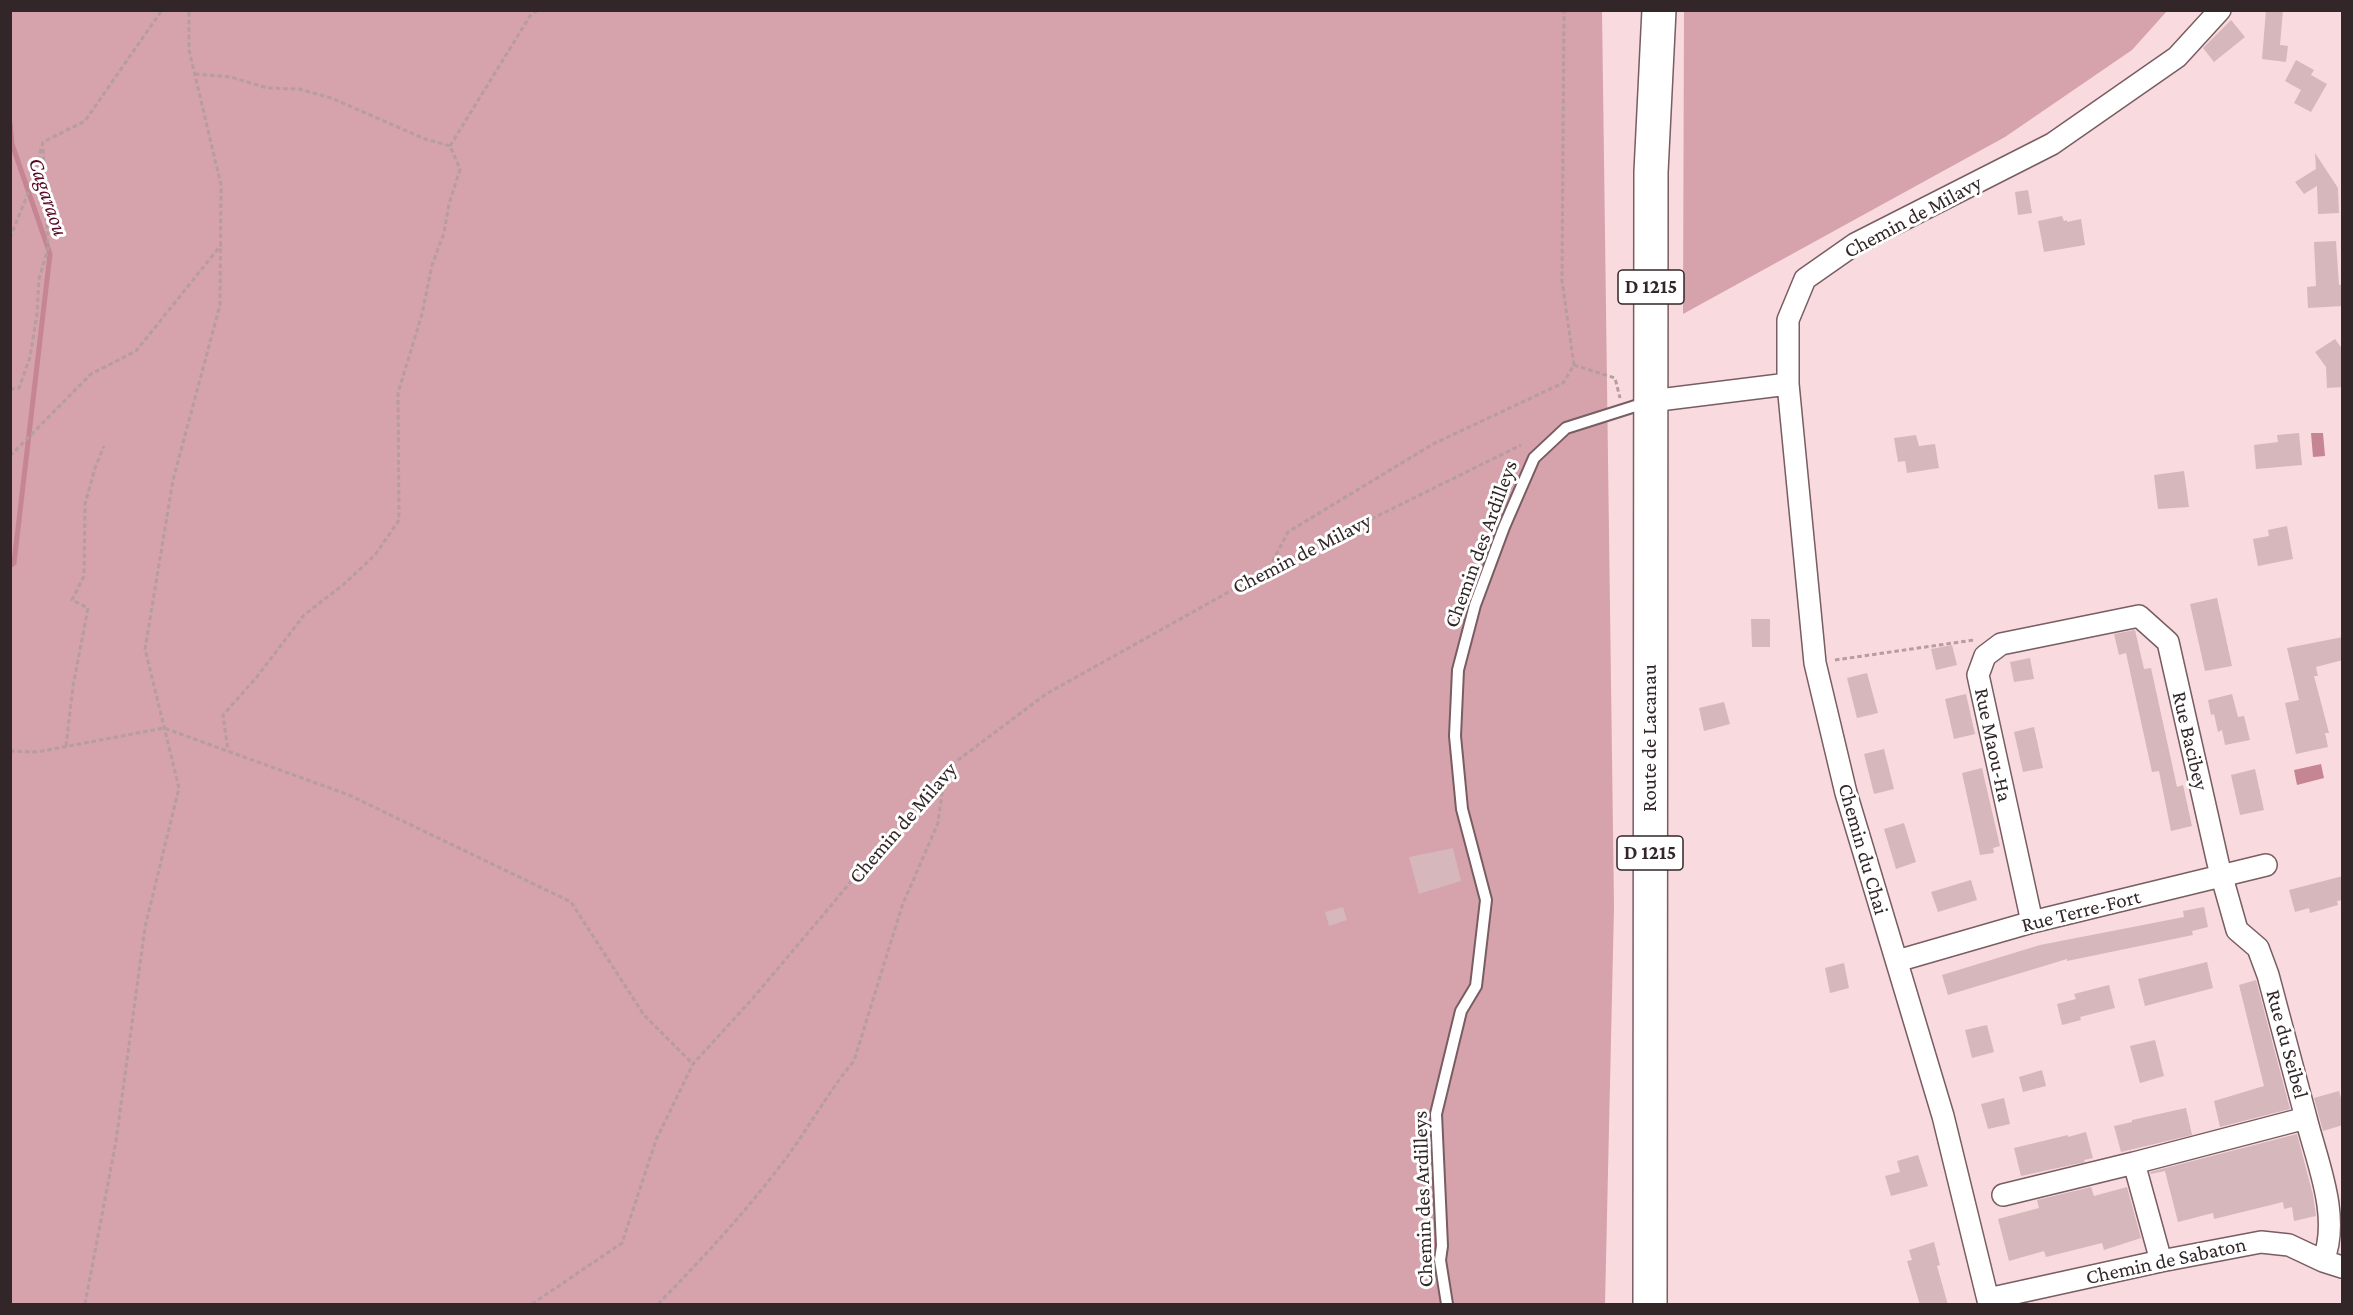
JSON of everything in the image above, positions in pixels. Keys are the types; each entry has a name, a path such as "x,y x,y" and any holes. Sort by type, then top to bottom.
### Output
{"main road":[{"name":"Route de Lacanau","path":"1638,10 1651,172"},
{"name":"Route de Lacanau","path":"1650,1305 1637,406 1659,10"}],"street":[{"name":"Chemin de Milavy","path":"1788,384 1788,320 1804,279 1855,244 2052,144 2177,57 2220,10"},
{"path":"1637,406 1788,384"},
{"name":"Chemin du Chai","path":"1788,384 1815,663 1846,793 1943,1116 1988,1302"},
{"name":"Rue Bacibey","path":"2001,644 2139,616 2168,642 2222,877"},
{"name":"Rue Maou-Ha","path":"2001,644 1985,656 1978,675 2032,922"},
{"name":"Rue Terre-Fort","path":"1897,961 2032,922 2266,865"},
{"name":"Rue du Seibel","path":"2003,1195 2306,1119 2268,975 2258,948 2237,930 2222,877"},
{"path":"2306,1119 2331,1216 2329,1247 2333,1264"},
{"path":"2134,1163 2161,1261"},
{"name":"Chemin de Sabaton","path":"1988,1302 2161,1261 2261,1242 2289,1245 2333,1264"}],"lane":[{"name":"Chemin des Ardilleys","path":"1447,1305 1440,1260 1442,1246 1437,1114 1461,1011 1476,986 1486,900 1462,809 1455,736 1458,670 1475,606 1503,527 1534,458 1566,428 1637,406"}],"path":[{"path":"10,238 32,183 43,142 85,122 162,10"},
{"path":"85,1305 116,1141 145,927 178,788 145,649 173,480 220,305 222,185 189,50 189,10"},
{"path":"450,146 530,16 538,10"},
{"path":"1268,570 1288,532 1433,444 1563,383 1574,365 1562,281 1564,10"},
{"path":"195,74 231,77 267,88 299,89 331,98 425,139 450,146"},
{"path":"10,389 19,388 30,357 37,314 39,279 48,248 43,142"},
{"path":"228,751 223,715 256,678 304,615 343,585 375,555 399,520 398,393 422,314 432,265 444,233 449,204 460,169 450,146"},
{"path":"10,456 91,374 136,351 221,245"},
{"path":"1574,365 1615,378 1637,406"},
{"name":"Chemin de Milavy","path":"532,1305 622,1242 656,1140 693,1064 753,998 946,769 1046,694 1268,570 1521,445"},
{"path":"66,746 73,686 88,608 72,600 84,576 85,504 104,446"},
{"path":"1815,663 1973,640 2001,644"},
{"path":"10,751 37,752 164,728 349,795 571,902 644,1015 693,1064"},
{"path":"658,1305 712,1248 781,1166 837,1081 854,1061 902,906 938,823 946,769"}],"shaded area":[{"path":"1684,10 2167,11 2132,50 2005,137 1683,314"},
{"path":"10,11 1602,11 1614,906 1605,1304 11,1304"},
{"path":"2311,433 2323,433 2325,456 2313,457"},
{"path":"2321,764 2324,778 2297,785 2294,770"}],"building":[{"path":"2266,10 2283,10 2280,45 2288,46 2286,62 2262,59"},
{"path":"2231,20 2245,37 2214,62 2203,48"},
{"path":"2296,60 2314,70 2311,75 2327,84 2311,112 2294,103 2301,90 2285,81"},
{"path":"2315,153 2338,188 2339,213 2318,214 2317,186 2304,194 2295,182 2316,169"},
{"path":"2028,190 2032,213 2018,215 2015,192"},
{"path":"2062,216 2067,222 2081,219 2085,245 2044,252 2038,221"},
{"path":"2336,241 2339,285 2343,284 2343,306 2308,308 2307,287 2316,286 2314,242"},
{"path":"2335,339 2343,350 2343,387 2327,388 2326,367 2315,352"},
{"path":"2299,433 2302,465 2256,469 2254,445 2278,442 2277,435"},
{"path":"1916,435 1919,446 1935,444 1939,468 1907,473 1905,461 1898,462 1894,438"},
{"path":"2184,471 2189,507 2158,509 2154,475"},
{"path":"2287,526 2293,559 2258,566 2253,539 2269,536 2268,530"},
{"path":"2217,598 2232,666 2205,671 2190,604"},
{"path":"1751,619 1770,619 1770,647 1752,647"},
{"path":"2135,630 2144,669 2151,668 2177,787 2183,785 2192,826 2171,831 2159,771 2152,772 2126,653 2119,655 2114,634"},
{"path":"2343,637 2343,660 2316,667 2318,676 2314,676 2329,733 2325,733 2328,747 2296,754 2285,703 2299,700 2287,648"},
{"path":"1952,645 1957,665 1936,670 1931,649"},
{"path":"2030,658 2034,679 2014,682 2010,662"},
{"path":"1867,673 1878,713 1857,718 1847,678"},
{"path":"1966,694 1975,734 1954,739 1945,699"},
{"path":"2232,694 2238,717 2244,716 2250,740 2225,745 2222,730 2218,732 2214,714 2211,715 2208,700"},
{"path":"1724,702 1730,724 1704,731 1699,708"},
{"path":"2034,727 2043,768 2023,772 2014,732"},
{"path":"1884,749 1894,789 1874,794 1864,754"},
{"path":"1982,768 2000,846 1993,848 1994,853 1980,855 1962,773"},
{"path":"2255,769 2264,810 2240,815 2231,775"},
{"path":"1904,823 1916,862 1896,869 1884,829"},
{"path":"1453,848 1461,881 1419,894 1409,857"},
{"path":"2343,876 2343,900 2337,901 2338,905 2310,913 2309,908 2295,912 2289,890"},
{"path":"1971,880 1977,900 1938,912 1931,892"},
{"path":"1343,907 1347,920 1329,926 1325,912"},
{"path":"2204,907 2208,927 2192,931 2193,935 2067,961 2067,959 1948,995 1942,975 2040,945 2184,917 2183,911"},
{"path":"2207,962 2213,988 2145,1006 2138,979"},
{"path":"1844,963 1849,988 1830,993 1825,968"},
{"path":"2256,980 2290,1109 2220,1127 2214,1101 2264,1086 2239,985"},
{"path":"2109,985 2115,1008 2080,1017 2081,1020 2062,1025 2057,1004 2076,999 2074,994"},
{"path":"1987,1025 1994,1052 1972,1058 1965,1030"},
{"path":"2155,1040 2164,1076 2140,1083 2130,1046"},
{"path":"2042,1070 2046,1086 2023,1092 2019,1077"},
{"path":"2339,1091 2343,1105 2343,1125 2323,1131 2314,1098"},
{"path":"2004,1098 2010,1124 1988,1129 1981,1104"},
{"path":"2186,1108 2192,1135 2121,1152 2114,1126"},
{"path":"2086,1132 2093,1158 2084,1160 2085,1162 2021,1176 2014,1148"},
{"path":"2297,1134 2313,1195 2316,1216 2294,1221 2292,1207 2284,1209 2283,1202 2214,1219 2213,1213 2178,1222 2165,1171 2151,1174 2150,1172"},
{"path":"1918,1155 1928,1186 1891,1196 1885,1176 1900,1172 1897,1161"},
{"path":"2091,1187 2094,1196 2127,1187 2141,1238 2104,1250 2102,1243 2046,1257 2044,1251 2009,1261 1998,1219 2039,1208 2037,1200"},
{"path":"1934,1242 1940,1265 1937,1266 1948,1305 1920,1305 1907,1261 1912,1260 1909,1250"}],"waterway":[{"name":"Cagaraou","path":"10,123 12,144 50,254 14,563 10,566"}]}
